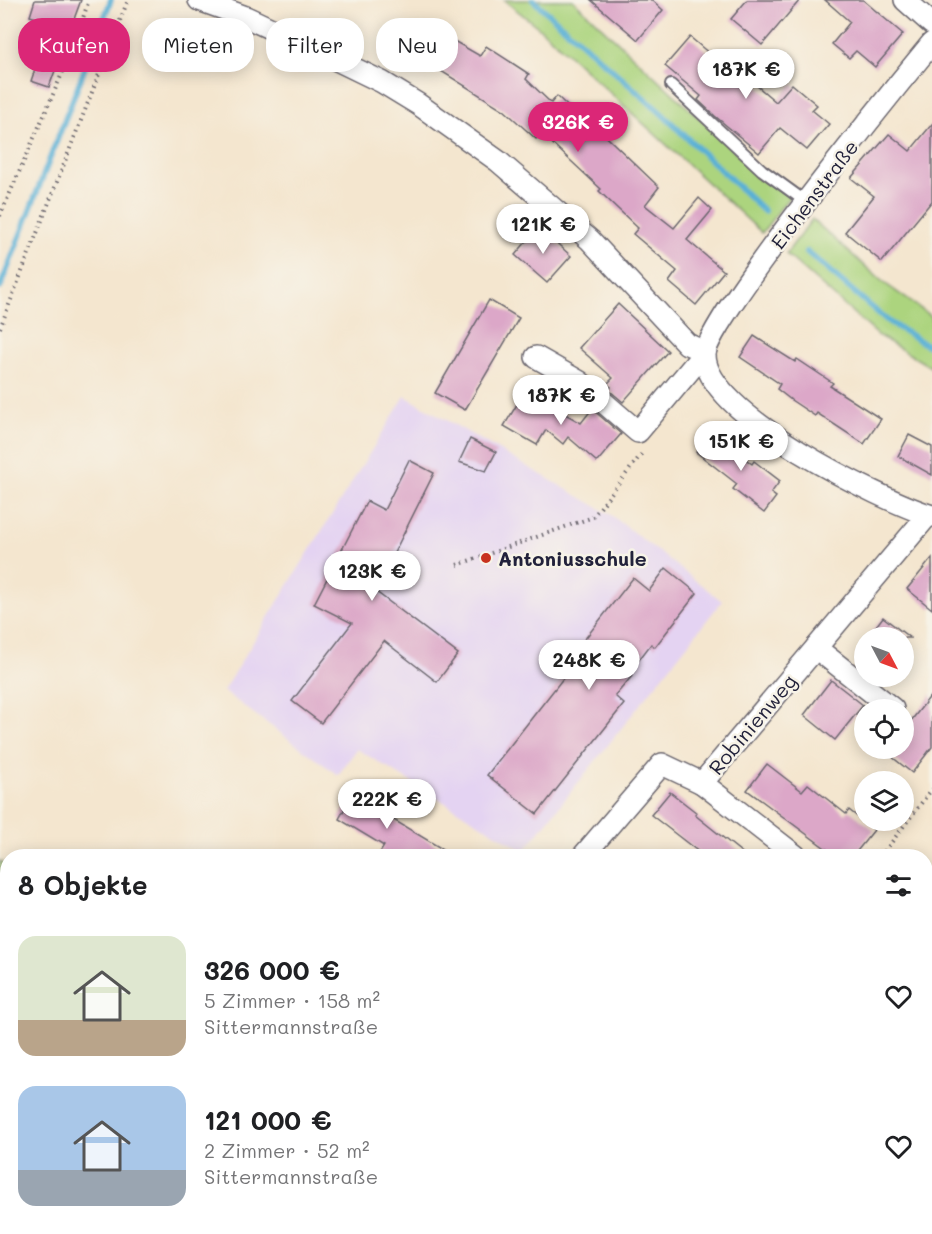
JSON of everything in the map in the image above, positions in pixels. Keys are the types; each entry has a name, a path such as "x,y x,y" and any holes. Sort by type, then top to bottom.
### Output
{"street":[{"path":"199,0 246,17 314,49 382,82 418,104 498,161 582,232 687,344 705,352 706,366 717,385 755,420 825,469 898,505 930,515"},
{"path":"904,0 932,24"},
{"name":"Eichenstraße","path":"536,357 580,382 638,432 705,352 707,342 739,293 806,202 932,43"},
{"name":"Robinienweg","path":"589,849 662,764 702,783 930,515"},
{"path":"816,648 880,699"},
{"path":"702,783 787,849"}],"lane":[{"path":"671,85 762,170 806,202"}],"path":[{"path":"0,216 72,51 89,0"},
{"path":"0,328 128,0"},
{"path":"458,565 593,517 644,451"},
{"path":"886,849 932,789"}],"shaded area":[{"name":"Antoniusschule","path":"405,396 611,515 722,601 526,849 521,849 357,749 338,775 223,691"}],"green space":[{"path":"504,0 573,0 759,174 790,196 762,233 543,31"},
{"path":"812,219 883,282 932,317 932,368 879,336 786,254"}],"building":[{"path":"35,0 81,0 74,18 30,16"},
{"path":"591,0 652,0 663,10 638,40"},
{"path":"747,0 800,0 762,45 731,19"},
{"path":"825,0 863,0 903,34 875,67 856,51 849,58 832,44 850,22"},
{"path":"690,37 711,55 720,60 723,57 776,102 792,84 817,105 812,110 829,124 807,150 780,128 759,153 715,116 698,100 701,96 665,66"},
{"path":"458,43 480,56 486,46 529,74 526,79 551,103 557,96 587,125 590,121 659,187 645,205 674,228 699,198 712,210 687,240 724,271 696,305 669,282 677,271 633,234 638,228 599,191 601,189 541,133 536,139 504,110 443,72 458,72"},
{"path":"34,72 55,72 49,87 31,81"},
{"path":"932,124 932,201 882,262 845,232 874,196 851,178 889,134 910,151"},
{"path":"539,227 571,256 547,283 515,255"},
{"path":"489,300 519,318 465,410 435,393"},
{"path":"618,304 668,351 623,402 609,390 611,387 607,384 613,378 579,348"},
{"path":"754,336 795,362 797,359 833,383 830,386 881,419 864,444 817,413 815,416 791,400 777,389 780,384 740,357"},
{"path":"525,391 581,423 592,409 621,434 597,462 568,437 563,444 546,430 537,445 504,426"},
{"path":"711,432 752,464 754,461 780,481 771,493 776,497 764,513 733,489 737,484 696,452"},
{"path":"909,435 932,447 932,475 898,456"},
{"path":"470,439 496,452 486,471 459,462"},
{"path":"409,460 434,473 375,591 458,654 437,682 384,641 321,723 292,701 352,623 314,604 367,501 384,510"},
{"path":"932,558 932,609 907,589"},
{"path":"666,568 697,593 655,647 651,644 629,673 632,676 615,696 624,704 537,814 487,775 590,644 584,640 633,578 649,591"},
{"path":"883,617 896,627 875,627"},
{"path":"831,680 855,699 854,716 835,740 804,715"},
{"path":"932,694 932,747 914,771 910,771 895,759 914,759 914,717"},
{"path":"767,764 802,791 808,784 846,814 849,810 854,814 854,831 873,831 859,849 827,849 747,790"},
{"path":"355,790 380,805 377,810 442,849 382,849 384,846 339,819"},
{"path":"670,792 737,849 695,849 651,815"}],"waterway":[{"path":"0,288 111,0"},
{"path":"533,0 660,112 764,211"},
{"path":"807,252 889,322 932,348"}],"place":[{"name":"Antoniusschule","path":"486,558"}]}
